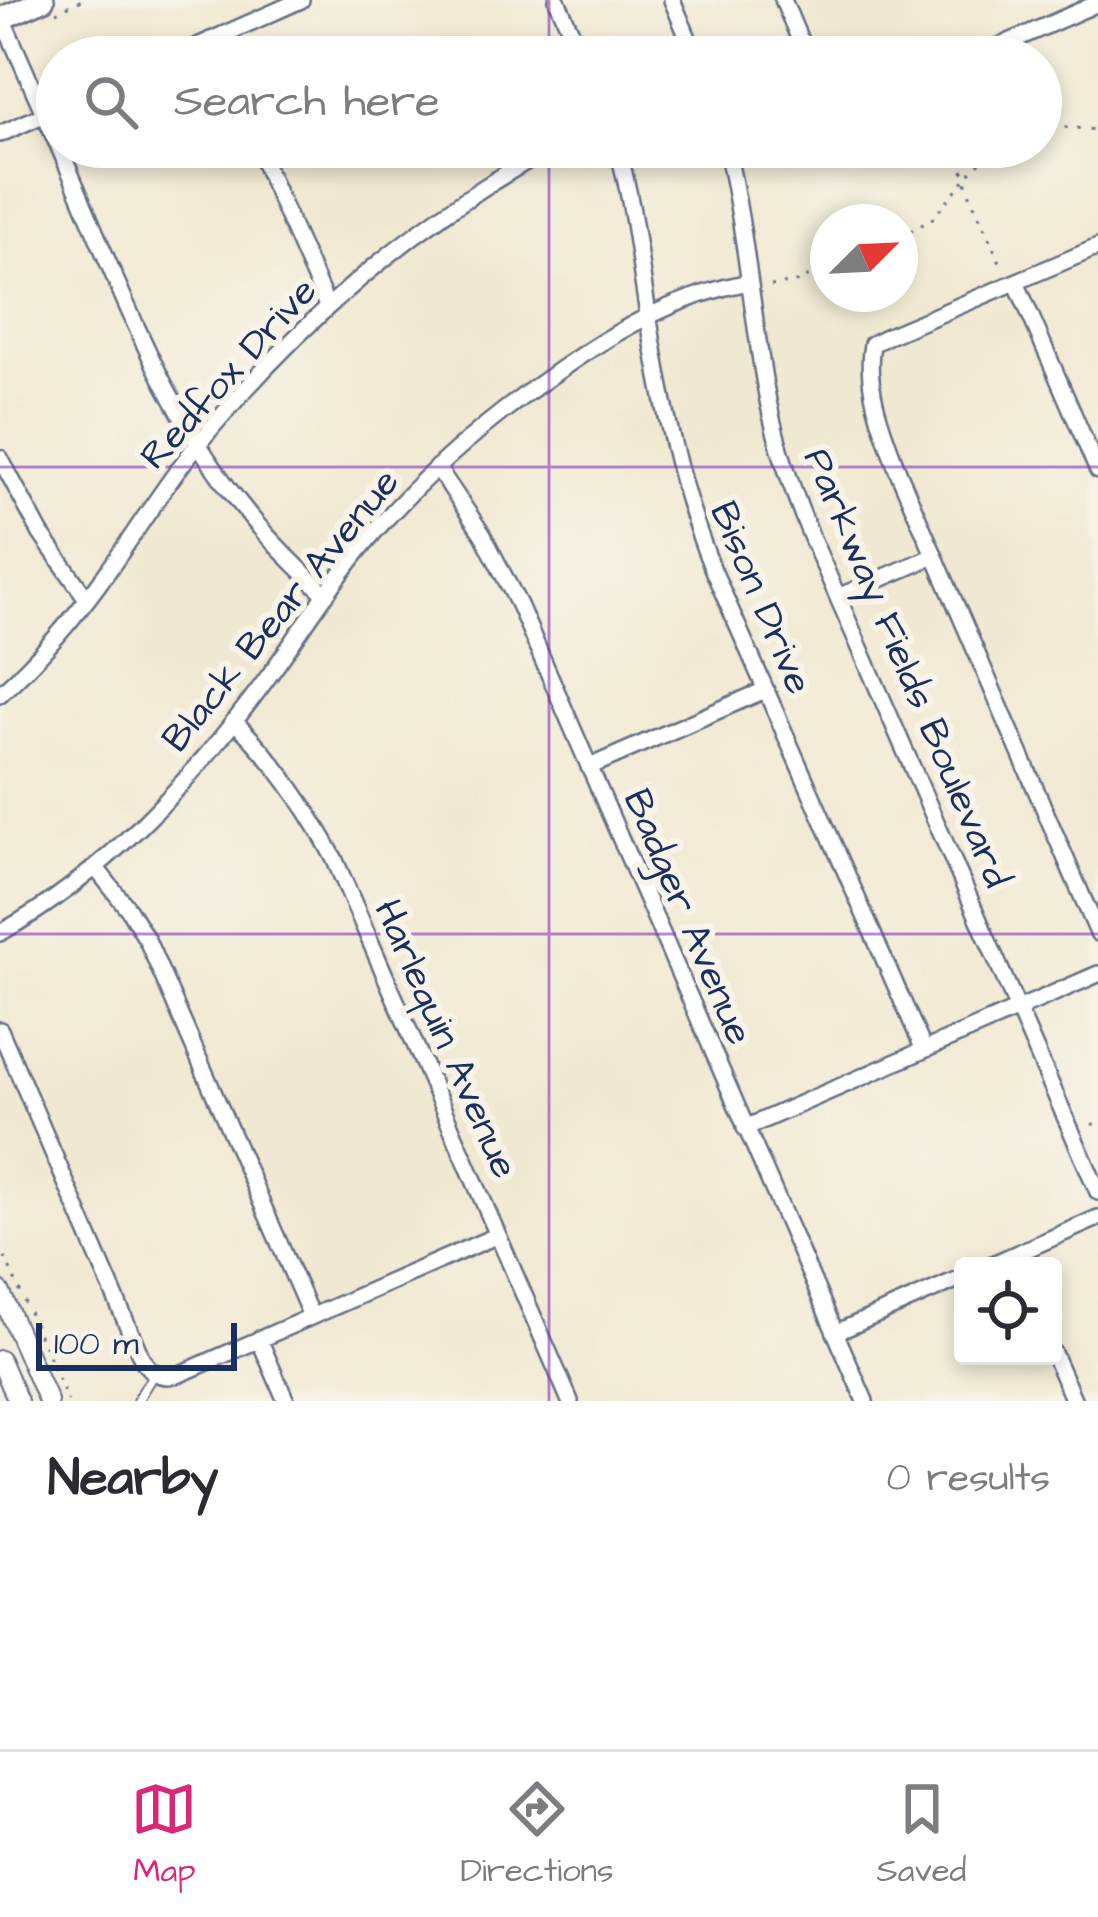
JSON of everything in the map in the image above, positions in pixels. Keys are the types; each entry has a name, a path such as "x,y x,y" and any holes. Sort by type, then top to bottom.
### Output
{"main road":[{"path":"1,19 43,0"}],"street":[{"path":"219,36 301,0"},
{"path":"557,0 573,36"},
{"path":"783,0 798,36"},
{"path":"678,2 689,36"},
{"path":"1024,36 1098,4"},
{"path":"1,19 36,83"},
{"path":"0,134 36,118"},
{"path":"68,168 157,368 198,444 256,523 326,595"},
{"path":"266,168 327,306"},
{"name":"Redfox Drive","path":"0,694 87,598 198,444 268,364 327,306 427,226 518,168"},
{"name":"Bison Drive","path":"622,168 672,446 688,505 712,570 924,1050"},
{"name":"Parkway Fields Boulevard","path":"730,168 765,385 801,512 1098,1192"},
{"path":"1098,247 872,344 869,363 883,428 934,556 1098,933"},
{"name":"Black Bear Avenue","path":"0,933 96,868 164,801 234,721 377,529 437,467 537,385 606,339 648,315 710,290 749,282"},
{"path":"1016,282 1098,471"},
{"path":"0,458 41,534 87,598"},
{"name":"Badger Avenue","path":"437,467 497,559 865,1401"},
{"path":"838,597 934,556"},
{"path":"590,767 766,690"},
{"name":"Harlequin Avenue","path":"234,721 284,777 323,837 570,1401"},
{"path":"96,868 147,940 311,1316"},
{"path":"745,1128 1098,974"},
{"path":"0,1030 142,1359 154,1373 180,1374 498,1235"},
{"path":"1021,1257 1098,1218"},
{"path":"835,1333 954,1281"},
{"path":"0,1291 48,1401"},
{"path":"259,1339 286,1401"},
{"path":"0,1360 18,1401"},
{"path":"1058,1365 1074,1401"}],"lane":[{"path":"137,1401 154,1373"}],"path":[{"path":"1062,128 1098,130"},
{"path":"962,168 970,198 1003,268"},
{"path":"918,227 932,219 975,168"},
{"path":"771,286 810,275"},
{"path":"0,1246 68,1401"}]}
